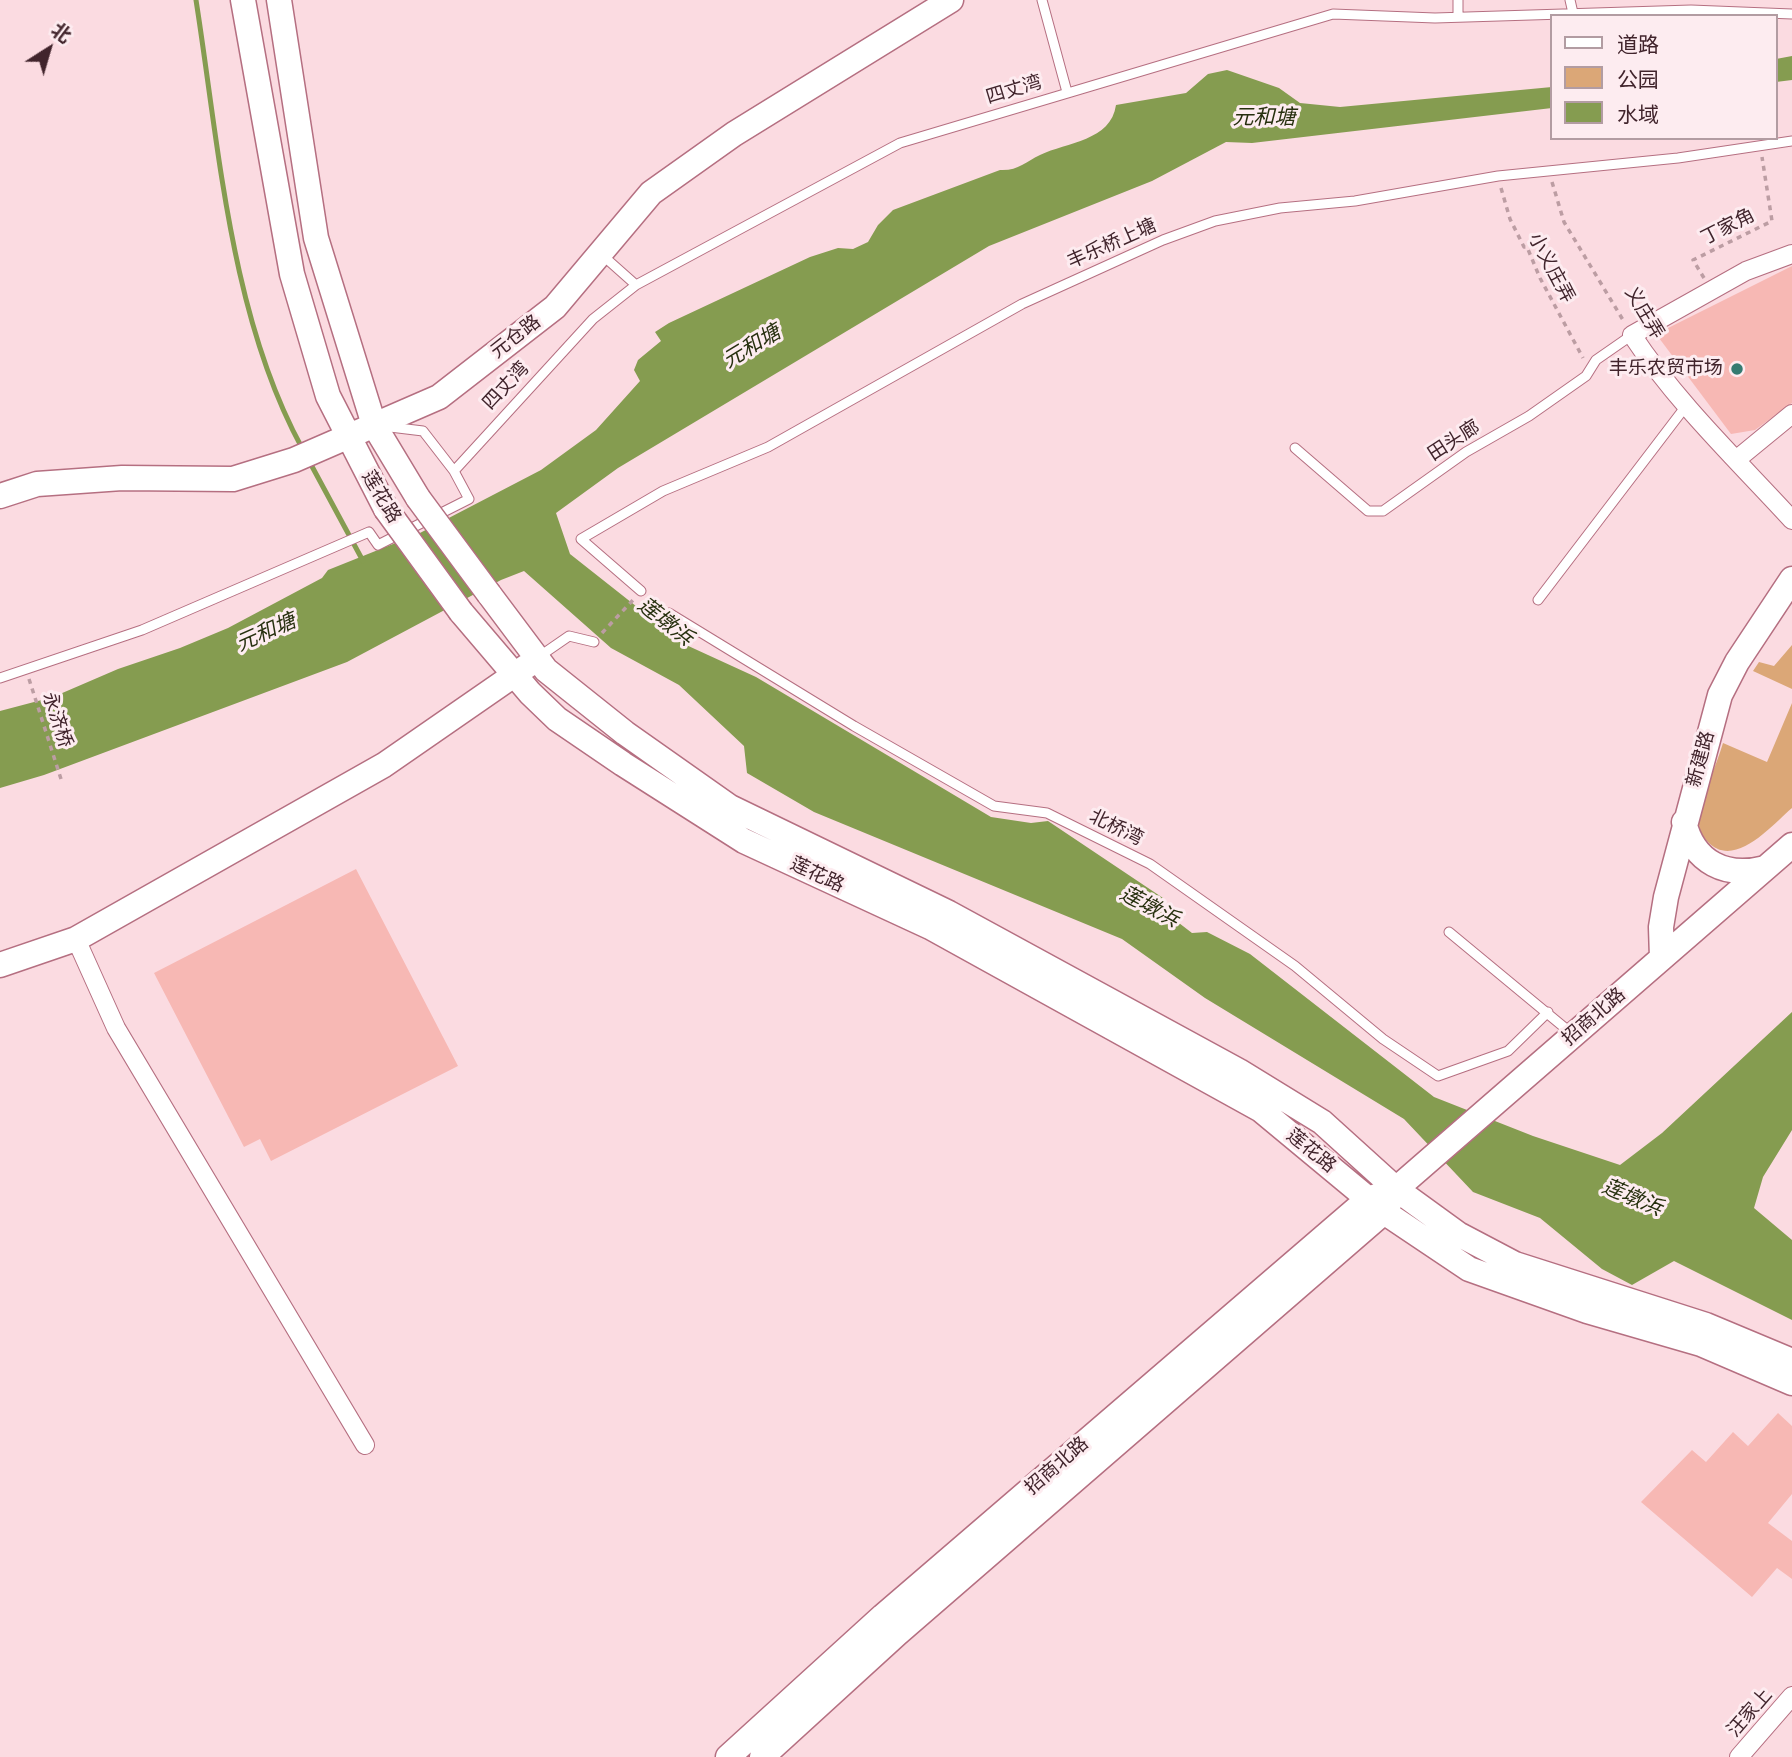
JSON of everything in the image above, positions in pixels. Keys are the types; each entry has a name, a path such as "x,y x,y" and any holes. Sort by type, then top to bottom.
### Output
{"street":[{"name":"莲花路","path":"243,0 292,274 328,396 386,509 461,612 557,719 744,841 930,927 1261,1110 1376,1205 1469,1269 1587,1311 1701,1345 1792,1383"},
{"name":"莲花路","path":"279,0 316,238 374,425 418,498 546,670 625,733 730,807 949,913 1240,1071 1322,1122 1396,1189 1458,1234 1515,1264 1706,1325 1792,1361"},
{"name":"元仓路","path":"0,496 37,484 110,479 233,479 304,456 439,397 555,307 651,193 734,134 951,0"},
{"path":"1632,335 1736,276 1792,254"},
{"name":"义庄弄","path":"1632,335 1653,367 1686,406 1792,520"},
{"path":"1736,460 1792,414"},
{"name":"新建路","path":"1662,958 1661,927 1685,822 1720,695 1737,662 1792,579"},
{"path":"0,965 76,939 384,765 537,658"},
{"path":"1685,822 1689,839 1698,853 1716,867 1746,873 1765,868"},
{"name":"招商北路","path":"728,1757 883,1616 1419,1170 1792,845"},
{"path":"76,939 116,1028 365,1445"},
{"name":"招商北路","path":"762,1757 1376,1205"},
{"name":"汪家上","path":"1739,1757 1792,1696"}],"lane":[{"path":"1042,0 1067,92"},
{"path":"1458,0 1458,17"},
{"path":"1570,0 1573,13"},
{"name":"四丈湾","path":"454,471 593,319 636,285 900,143 1333,14 1458,17 1691,10 1792,14"},
{"name":"丰乐桥上塘","path":"641,591 581,539 663,491 768,447 1022,304 1163,240 1215,220 1280,208 1355,201 1548,169 1678,158 1792,141"},
{"path":"600,253 636,285"},
{"name":"田头廊","path":"1295,448 1368,511 1383,511 1465,452 1529,416 1590,370 1596,360 1632,335"},
{"path":"1538,600 1686,406"},
{"path":"0,678 197,608 369,532 378,545 470,499 454,471 423,431 374,425"},
{"name":"北桥湾","path":"669,613 854,726 994,806 1047,813 1150,864 1276,953 1383,1040 1438,1076 1508,1051 1548,1012"},
{"path":"537,658 569,636 594,642"},
{"path":"1449,932 1573,1034"}],"path":[{"name":"丁家角","path":"1705,280 1693,260 1772,221 1761,146"},
{"name":"义庄弄","path":"1548,169 1564,222 1632,335"},
{"name":"小义庄弄","path":"1498,176 1510,219 1590,370"},
{"path":"594,642 641,591"},
{"name":"永济桥","path":"26,670 61,779"}],"green space":[{"path":"1792,645 1792,689 1753,671 1759,662 1774,666"},
{"path":"1792,703 1792,808 1752,842 1729,851 1718,849 1703,835 1699,820 1703,798 1723,743 1767,762"}],"water":[{"path":"1792,56 1792,80 1778,82 1778,59"},
{"path":"1227,70 1279,88 1300,103 1340,107 1550,87 1550,108 1252,143 1226,142 1152,181 989,246 618,468 556,513 570,554 684,644 756,677 991,817 1031,823 1048,821 1163,898 1166,913 1192,933 1207,932 1250,954 1434,1097 1533,1136 1620,1165 1662,1133 1792,1012 1792,1130 1763,1177 1754,1208 1792,1240 1792,1320 1674,1261 1632,1285 1602,1269 1540,1218 1473,1192 1404,1119 1205,998 1122,939 814,812 747,773 744,746 679,685 611,648 524,571 501,580 347,662 44,775 0,788 0,711 53,697 118,669 228,628 322,578 328,570 418,534 541,470 596,430 640,381 634,370 638,360 661,341 655,332 669,323 810,257 838,248 853,249 868,242 878,225 893,210 1000,170 1017,168 1040,155 1086,139 1106,126 1116,105 1186,93 1208,74"}],"building":[{"name":"丰乐农贸市场","path":"1792,266 1792,403 1755,430 1731,434 1656,334"},
{"path":"356,869 458,1066 271,1161 260,1139 244,1147 154,973"},
{"path":"1778,1413 1792,1426 1792,1494 1768,1523 1792,1541 1792,1579 1777,1568 1752,1597 1641,1502 1692,1450 1706,1462 1733,1432 1748,1446"}],"waterway":[{"path":"196,0 221,171 243,287 258,343 278,397 302,448"},
{"path":"308,459 363,561"}],"place":[{"name":"丰乐农贸市场","path":"1737,369"}],"water label":[{"name":"元和塘","path":"1264,118"},
{"name":"元和塘","path":"752,347"},
{"name":"莲墩浜","path":"665,622"},
{"name":"元和塘","path":"266,633"},
{"name":"莲墩浜","path":"1149,907"},
{"name":"莲墩浜","path":"1632,1198"}]}
